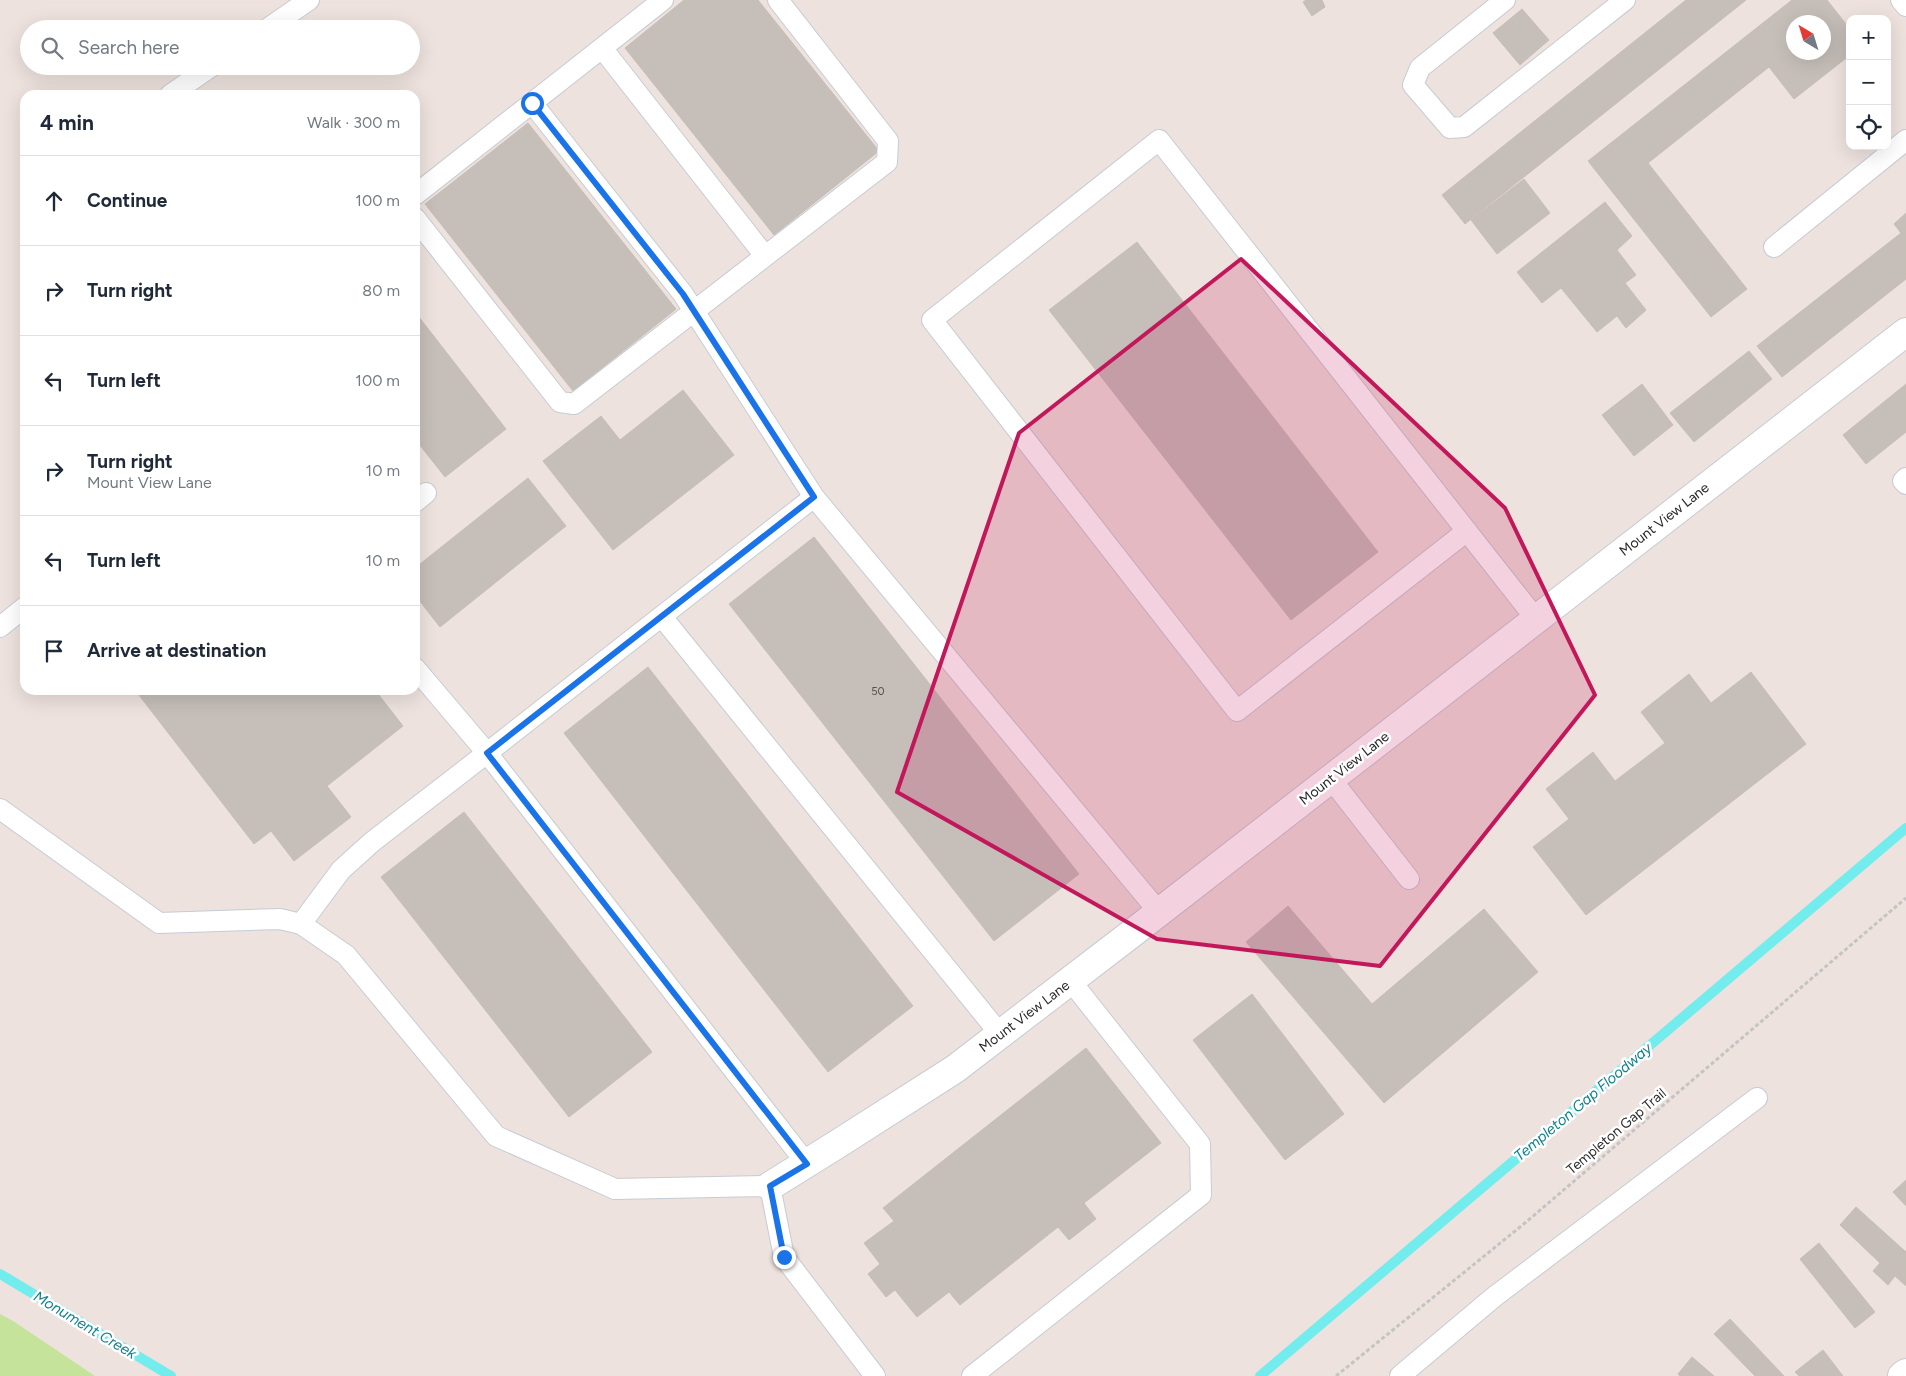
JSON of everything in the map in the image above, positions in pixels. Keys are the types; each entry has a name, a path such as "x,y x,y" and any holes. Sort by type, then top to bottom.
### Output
{"street":[{"name":"Mount View Lane","path":"770,1186 954,1069 1906,332"},
{"path":"1902,1376 1906,1373"}],"lane":[{"path":"280,20 310,0"},
{"path":"420,191 663,0"},
{"path":"420,224 560,402 574,404 887,162 888,141 778,0"},
{"path":"1505,0 1420,68 1414,85 1450,128 1464,127 1625,0"},
{"path":"1901,0 1906,6"},
{"path":"602,48 765,256"},
{"path":"177,90 199,75"},
{"path":"532,103 677,287 814,497 1159,912"},
{"path":"1467,532 1237,711 932,320 1159,140 1536,619"},
{"path":"1774,247 1906,140"},
{"path":"1906,478 1903,481 1906,484"},
{"path":"301,924 341,870 372,842 814,497"},
{"path":"0,627 20,611"},
{"path":"662,617 1000,1034"},
{"path":"420,674 487,753 807,1164"},
{"path":"1331,779 1409,879"},
{"path":"0,809 159,923 280,919 301,924 346,956 496,1136 615,1189 770,1186 784,1257 874,1376"},
{"path":"972,1376 1201,1195 1200,1144 1070,980"},
{"path":"1400,1376 1494,1297 1757,1098"}],"path":[{"name":"Templeton Gap Trail","path":"1336,1376 1525,1223 1906,898"}],"highlighted area":[{"path":"1241,259 1505,508 1595,695 1380,966 1157,939 897,792 1019,433"}],"green space":[{"path":"0,1314 13,1321 95,1376 0,1376"}],"building":[{"path":"684,0 758,0 879,151 774,235 625,48"},
{"path":"1306,0 1322,0 1325,7 1312,16 1303,2"},
{"path":"1686,0 1746,0 1465,224 1442,195"},
{"path":"1792,0 1827,0 1846,24 1846,58 1794,99 1769,67 1648,163 1747,289 1711,317 1588,161"},
{"path":"1522,9 1549,40 1520,65 1493,33"},
{"path":"528,123 676,309 573,391 425,204"},
{"path":"1524,179 1550,213 1497,254 1471,220"},
{"path":"1605,202 1632,236 1617,250 1636,275 1625,283 1646,310 1626,328 1617,316 1597,332 1561,288 1542,303 1517,272"},
{"path":"1906,213 1906,279 1782,377 1757,346 1901,233 1894,224"},
{"path":"1137,242 1378,552 1291,620 1049,310"},
{"path":"420,318 506,429 445,477 420,445"},
{"path":"1749,351 1772,379 1694,442 1670,413"},
{"path":"1642,384 1673,425 1634,456 1602,415"},
{"path":"1906,384 1906,432 1866,464 1843,435"},
{"path":"683,390 734,455 613,550 543,461 601,416 620,440"},
{"path":"528,478 566,526 440,627 420,601 420,564"},
{"path":"814,537 1079,874 994,941 729,604"},
{"path":"648,667 913,1006 828,1072 564,733"},
{"path":"1751,672 1806,744 1586,915 1533,847 1569,819 1546,789 1593,752 1615,781 1665,743 1641,712 1689,674 1711,703"},
{"path":"139,695 379,695 403,726 327,786 351,817 294,861 271,831 254,844"},
{"path":"464,812 652,1052 569,1117 381,877"},
{"path":"1288,906 1372,1004 1484,909 1538,972 1384,1103 1246,942"},
{"path":"1252,994 1344,1114 1285,1160 1193,1040"},
{"path":"1086,1048 1161,1143 1084,1203 1096,1219 1069,1240 1058,1227 960,1305 949,1292 917,1317 895,1290 886,1297 868,1274 880,1264 864,1243 894,1221 883,1208"},
{"path":"1906,1180 1906,1206 1893,1192"},
{"path":"1856,1207 1906,1252 1906,1286 1895,1276 1888,1285 1873,1271 1880,1263 1840,1225"},
{"path":"1819,1243 1875,1312 1855,1328 1800,1259"},
{"path":"1730,1319 1784,1376 1755,1376 1714,1334"},
{"path":"1823,1350 1843,1376 1799,1376 1795,1372"},
{"path":"1692,1357 1714,1376 1680,1376 1678,1374"}],"waterway":[{"name":"Templeton Gap Floodway","path":"1260,1376 1906,828"},
{"name":"Monument Creek","path":"0,1274 171,1376"}],"route":[{"path":"532,103 683,294 814,497 487,753 807,1164 770,1186 784,1257"}]}
